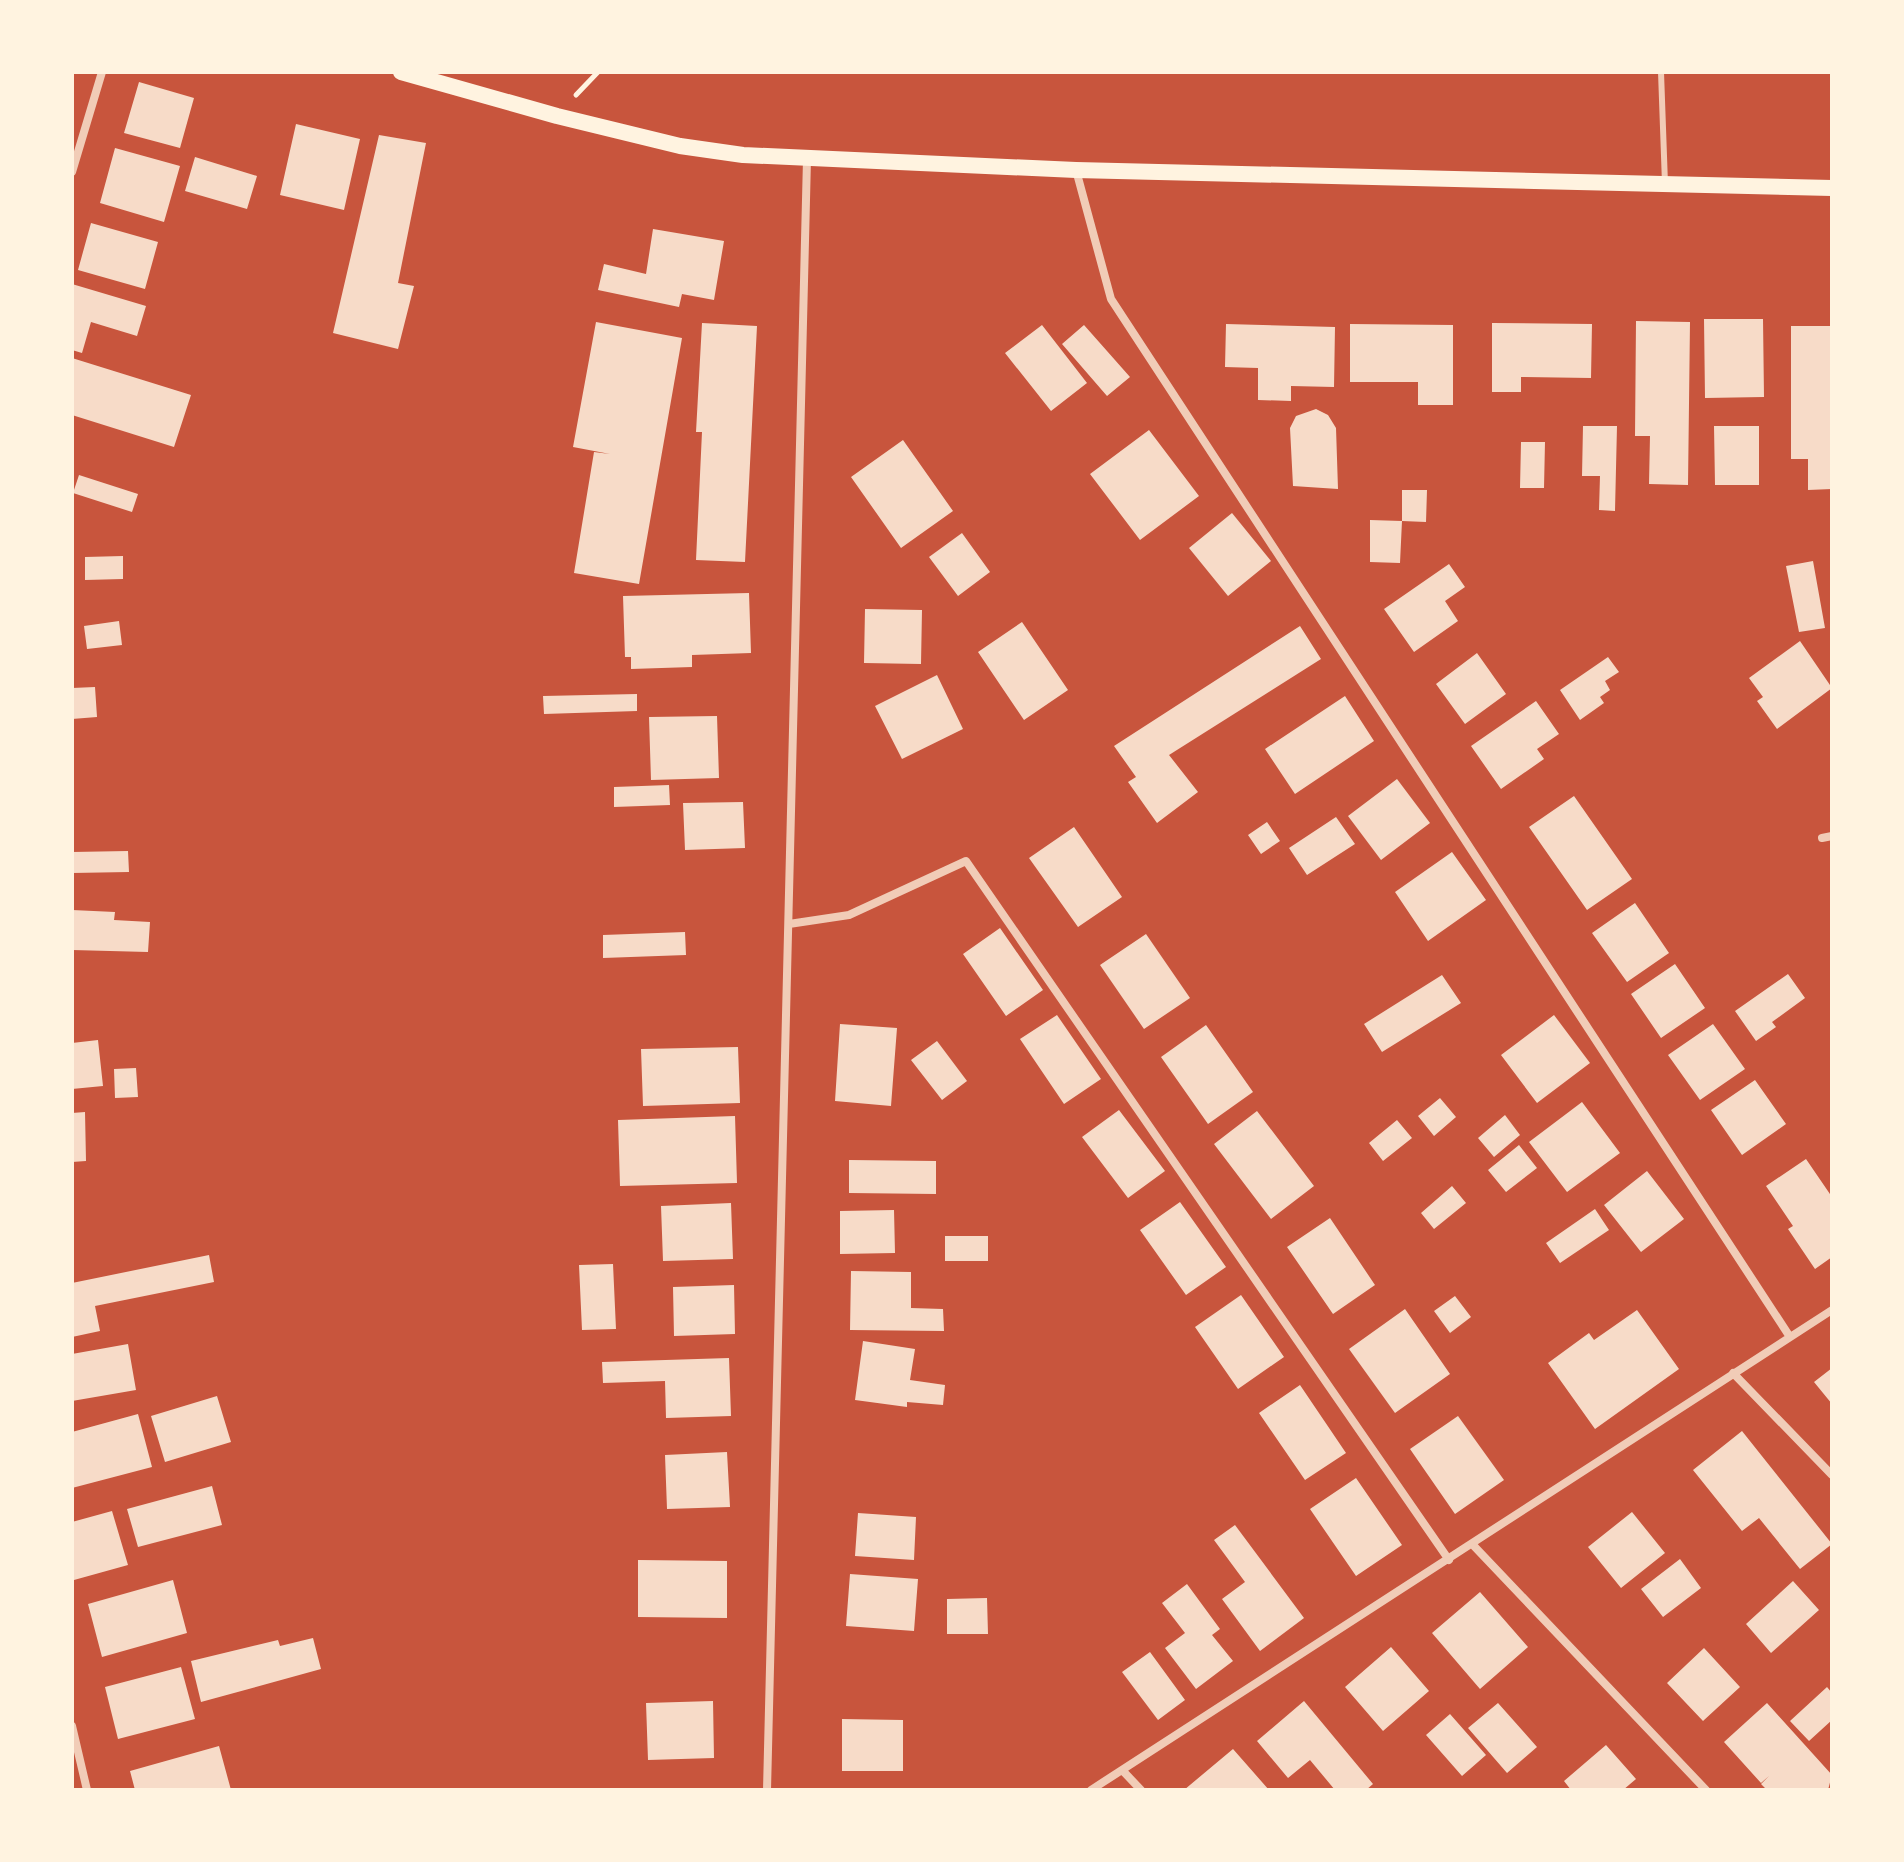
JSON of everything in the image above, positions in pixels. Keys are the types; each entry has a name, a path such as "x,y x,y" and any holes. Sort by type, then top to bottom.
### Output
{"main road":[{"path":"401,72 680,146 743,155 1076,170 1832,188"}],"street":[{"path":"72,172 102,72"},
{"path":"767,1790 807,159"},
{"path":"1076,170 1111,299 1790,1337"},
{"path":"789,924 849,915 966,861 1449,1560"},
{"path":"1091,1790 1832,1310"},
{"path":"1733,1373 1832,1475"},
{"path":"1473,1545 1706,1790"},
{"path":"72,1726 87,1790"},
{"path":"1123,1771 1141,1790"}],"lane":[{"path":"1661,72 1665,184"}],"building":[{"path":"139,82 194,98 180,148 124,133"},
{"path":"296,124 360,139 344,210 280,195"},
{"path":"379,135 426,143 398,283 414,286 398,349 333,333"},
{"path":"115,148 180,166 164,222 100,203"},
{"path":"195,157 257,176 247,209 185,191"},
{"path":"91,223 158,242 145,289 78,270"},
{"path":"653,229 724,241 714,300 682,294 679,307 598,290 604,264 646,274"},
{"path":"72,284 146,306 137,336 91,322 82,353 72,350"},
{"path":"1704,319 1763,319 1764,397 1705,398"},
{"path":"1636,321 1690,322 1688,485 1649,484 1650,436 1635,436"},
{"path":"596,322 682,338 639,584 574,573 594,452 610,454 573,447"},
{"path":"702,323 757,326 745,562 696,560 702,432 696,432"},
{"path":"1492,323 1592,324 1591,378 1521,377 1521,392 1492,392"},
{"path":"1226,324 1335,327 1334,387 1291,386 1291,401 1258,400 1258,368 1225,367"},
{"path":"1350,324 1453,325 1453,405 1418,405 1418,382 1350,382"},
{"path":"1042,325 1087,383 1051,411 1005,353"},
{"path":"1084,325 1130,377 1107,396 1062,344"},
{"path":"1791,326 1832,326 1832,489 1808,490 1808,459 1791,459"},
{"path":"72,358 191,395 174,447 72,415"},
{"path":"1316,409 1328,415 1336,428 1338,489 1293,486 1290,428 1296,416"},
{"path":"1583,426 1617,426 1615,511 1599,510 1600,476 1582,476"},
{"path":"1714,426 1759,426 1759,485 1715,485"},
{"path":"1149,430 1199,496 1140,540 1090,474"},
{"path":"903,440 953,511 901,548 851,477"},
{"path":"1521,442 1545,442 1544,488 1520,488"},
{"path":"79,475 138,494 132,512 73,493"},
{"path":"1402,490 1427,490 1426,522 1402,521"},
{"path":"1232,513 1271,561 1228,596 1189,548"},
{"path":"1370,520 1402,521 1400,563 1370,562"},
{"path":"962,533 990,572 958,596 929,557"},
{"path":"123,556 123,579 85,580 85,557"},
{"path":"1813,561 1825,628 1799,632 1786,566"},
{"path":"1449,564 1465,587 1445,601 1458,621 1414,652 1384,609"},
{"path":"749,593 751,653 692,655 692,667 631,669 631,657 625,657 623,596"},
{"path":"865,609 922,610 921,664 864,663"},
{"path":"119,621 122,645 87,649 84,626"},
{"path":"1022,622 1068,690 1024,720 978,652"},
{"path":"1300,626 1321,659 1169,755 1198,792 1157,823 1128,782 1136,777 1114,746"},
{"path":"1800,641 1832,688 1777,729 1757,701 1763,697 1749,678"},
{"path":"1477,653 1506,694 1465,724 1436,684"},
{"path":"1608,657 1619,672 1605,681 1610,690 1600,697 1604,703 1580,720 1560,690"},
{"path":"937,675 963,729 902,759 875,706"},
{"path":"95,687 97,717 72,719 72,688"},
{"path":"637,694 637,711 544,714 543,696"},
{"path":"1345,696 1374,741 1295,794 1265,749"},
{"path":"1536,701 1559,734 1537,749 1544,759 1501,789 1471,746"},
{"path":"717,716 719,778 651,780 649,717"},
{"path":"1397,779 1430,823 1381,860 1348,816"},
{"path":"669,785 670,805 614,807 614,787"},
{"path":"1574,796 1632,879 1587,910 1529,827"},
{"path":"743,802 745,848 685,850 683,803"},
{"path":"1336,817 1355,844 1307,875 1289,848"},
{"path":"1267,822 1280,841 1261,854 1248,835"},
{"path":"1074,827 1122,897 1078,927 1029,858"},
{"path":"128,851 129,872 72,873 72,852"},
{"path":"1452,852 1486,900 1428,941 1395,892"},
{"path":"1635,903 1669,953 1627,982 1592,933"},
{"path":"72,910 115,912 114,920 150,922 148,952 72,950"},
{"path":"1000,928 1043,990 1006,1016 963,954"},
{"path":"685,932 686,955 603,958 603,935"},
{"path":"1146,934 1190,998 1144,1029 1100,965"},
{"path":"1675,964 1705,1008 1661,1038 1631,994"},
{"path":"1788,974 1805,998 1772,1022 1776,1027 1756,1041 1735,1011"},
{"path":"1442,975 1461,1003 1382,1052 1364,1024"},
{"path":"1057,1015 1101,1079 1064,1104 1020,1039"},
{"path":"1554,1015 1590,1063 1537,1103 1501,1055"},
{"path":"840,1024 897,1028 891,1106 835,1101"},
{"path":"1713,1024 1745,1069 1700,1100 1668,1055"},
{"path":"1206,1025 1253,1092 1208,1124 1161,1057"},
{"path":"98,1040 103,1086 72,1089 72,1043"},
{"path":"937,1041 967,1081 942,1100 911,1060"},
{"path":"738,1047 740,1103 643,1106 641,1049"},
{"path":"136,1068 138,1097 115,1098 114,1069"},
{"path":"1755,1080 1786,1124 1742,1155 1711,1110"},
{"path":"1440,1098 1456,1117 1434,1136 1418,1116"},
{"path":"1582,1102 1620,1153 1567,1192 1529,1142"},
{"path":"1119,1110 1165,1171 1128,1198 1082,1137"},
{"path":"1257,1111 1314,1186 1271,1219 1214,1144"},
{"path":"85,1112 86,1161 72,1162 72,1113"},
{"path":"1505,1115 1520,1135 1494,1157 1478,1138"},
{"path":"735,1116 737,1183 620,1186 618,1120"},
{"path":"1397,1120 1412,1138 1383,1161 1369,1143"},
{"path":"1519,1145 1537,1168 1506,1192 1488,1170"},
{"path":"1806,1159 1832,1197 1832,1257 1815,1269 1788,1229 1793,1226 1766,1186"},
{"path":"849,1160 936,1161 936,1194 849,1193"},
{"path":"1647,1171 1684,1219 1641,1252 1604,1205"},
{"path":"1452,1186 1466,1203 1434,1229 1421,1213"},
{"path":"1180,1202 1226,1267 1186,1295 1140,1230"},
{"path":"731,1203 733,1259 663,1261 661,1206"},
{"path":"1595,1209 1609,1230 1560,1263 1546,1243"},
{"path":"894,1210 895,1253 840,1254 840,1211"},
{"path":"1330,1218 1375,1285 1333,1314 1287,1247"},
{"path":"945,1236 988,1236 988,1261 945,1261"},
{"path":"209,1255 214,1282 95,1306 100,1331 72,1337 72,1283"},
{"path":"613,1264 616,1329 582,1330 579,1265"},
{"path":"851,1271 911,1272 911,1308 943,1309 944,1331 850,1330"},
{"path":"734,1285 735,1334 674,1336 673,1287"},
{"path":"1241,1295 1284,1357 1238,1389 1195,1327"},
{"path":"1455,1296 1471,1317 1450,1333 1434,1311"},
{"path":"1405,1309 1450,1374 1395,1413 1349,1349"},
{"path":"1637,1310 1679,1369 1595,1429 1548,1363 1589,1333 1594,1340"},
{"path":"863,1341 915,1349 910,1380 945,1385 943,1405 907,1402 907,1407 855,1400"},
{"path":"128,1344 136,1390 72,1401 72,1354"},
{"path":"729,1358 731,1416 666,1418 665,1381 603,1383 602,1362"},
{"path":"1832,1368 1832,1404 1814,1382"},
{"path":"1300,1385 1346,1453 1305,1480 1259,1413"},
{"path":"217,1396 231,1442 165,1462 151,1416"},
{"path":"138,1414 152,1467 72,1488 72,1432"},
{"path":"1458,1416 1504,1480 1455,1514 1410,1449"},
{"path":"1742,1431 1832,1544 1800,1569 1759,1518 1742,1531 1693,1470"},
{"path":"727,1452 730,1507 667,1509 665,1455"},
{"path":"1356,1478 1402,1545 1356,1576 1310,1509"},
{"path":"212,1486 222,1525 138,1547 127,1509"},
{"path":"112,1511 128,1565 74,1580 72,1522"},
{"path":"1632,1512 1665,1553 1621,1588 1588,1547"},
{"path":"858,1513 916,1517 914,1560 855,1556"},
{"path":"1235,1525 1304,1618 1260,1651 1222,1599 1245,1582 1214,1540"},
{"path":"1680,1559 1701,1588 1663,1617 1641,1589"},
{"path":"638,1560 727,1561 727,1618 638,1617"},
{"path":"850,1574 918,1579 914,1631 846,1626"},
{"path":"173,1580 187,1633 102,1657 88,1604"},
{"path":"1793,1581 1819,1610 1771,1653 1746,1624"},
{"path":"1187,1584 1220,1629 1212,1635 1233,1661 1196,1689 1165,1648 1185,1633 1162,1603"},
{"path":"1480,1592 1528,1647 1480,1689 1432,1633"},
{"path":"987,1598 988,1634 947,1634 947,1599"},
{"path":"313,1638 321,1669 201,1702 191,1661 278,1640 280,1646"},
{"path":"1391,1647 1429,1691 1383,1731 1345,1687"},
{"path":"1704,1648 1740,1687 1703,1721 1667,1683"},
{"path":"1150,1652 1185,1700 1158,1720 1122,1672"},
{"path":"181,1667 195,1719 118,1739 105,1687"},
{"path":"1827,1687 1832,1693 1832,1720 1809,1741 1790,1721"},
{"path":"713,1701 714,1758 648,1760 646,1703"},
{"path":"1304,1701 1373,1784 1366,1790 1335,1790 1310,1760 1288,1778 1257,1741"},
{"path":"1498,1703 1537,1747 1507,1773 1468,1728"},
{"path":"1767,1703 1832,1775 1828,1790 1767,1790 1761,1784 1769,1776 1761,1783 1724,1742"},
{"path":"1450,1714 1486,1755 1462,1776 1426,1735"},
{"path":"842,1719 903,1720 903,1771 842,1771"},
{"path":"1606,1745 1636,1779 1623,1790 1571,1790 1564,1781"},
{"path":"219,1746 231,1790 135,1790 130,1771"},
{"path":"1233,1749 1269,1790 1184,1790"}]}
